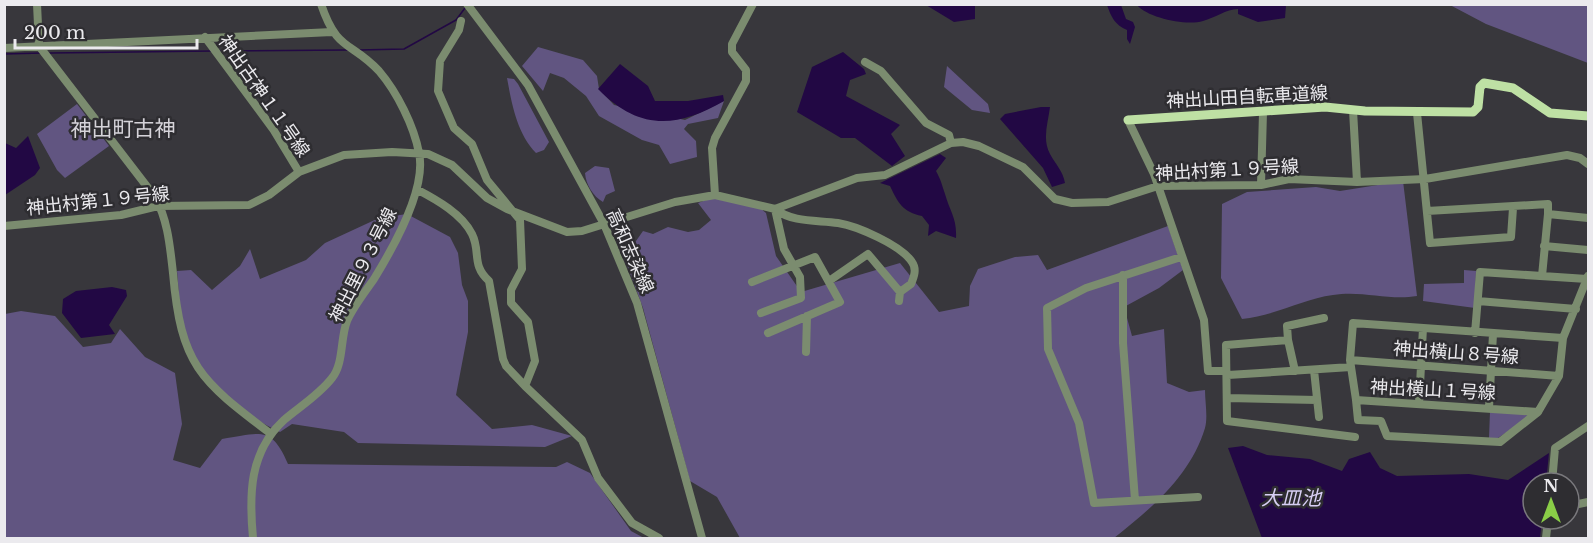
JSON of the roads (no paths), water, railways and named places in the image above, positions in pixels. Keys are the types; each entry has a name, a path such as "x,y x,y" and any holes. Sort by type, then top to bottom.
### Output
{"main road":[{"name":"神出山田自転車道線","path":"1128,120 1325,107 1417,113 1476,111 1480,87 1484,83 1513,88 1550,113 1588,116"}],"street":[{"path":"38,4 39,46 160,206 171,249 178,317 185,345 195,364 216,391 271,434"},
{"path":"321,4 332,32 344,45 378,70 391,87 414,133 420,154 418,190 457,216 474,236 479,272 489,281 506,366 582,440 598,478 632,523 659,538"},
{"path":"715,195 712,148 715,138 746,81 746,70 732,52 732,44 753,4"},
{"name":"高和志染線","path":"468,6 528,85 604,224 637,303 702,538"},
{"path":"462,21 440,61 438,91 454,128 472,144 487,180 520,220 522,269 511,290 511,303 528,322 535,361 525,386"},
{"path":"5,49 332,32"},
{"name":"神出古神１１号線","path":"205,38 273,129 299,172"},
{"path":"761,313 801,298 800,277 784,249 775,209 857,178 885,175 951,143 950,135 926,123 881,71 865,62"},
{"path":"1353,110 1357,182"},
{"path":"1261,185 1263,112"},
{"path":"1417,113 1430,243 1510,237 1513,208"},
{"path":"1128,120 1158,186 1204,320 1208,371 1222,371 1228,375"},
{"name":"神出村第１９号線","path":"951,143 963,142 979,146 1023,167 1055,199 1072,203 1108,202 1158,186 1261,185 1289,179 1357,182 1425,179 1567,155 1580,158 1588,164"},
{"name":"神出村第１９号線","path":"4,226 121,215 160,206 249,206 269,195 299,172 344,155 428,154 452,165 487,198 567,232 582,231 675,202 715,195 775,209 808,222 851,226 899,250 912,261 914,267 911,284 900,292"},
{"name":"神出里９３号線","path":"253,538 250,490 257,458 271,434 333,377 347,321 380,269 418,190"},
{"path":"1427,211 1513,208 1548,204 1542,276"},
{"path":"1548,214 1588,218"},
{"path":"1544,246 1588,250"},
{"path":"828,281 868,254 900,292 899,301"},
{"path":"752,282 815,257 840,302 768,333"},
{"path":"1181,257 1086,288 1047,308 1048,349 1078,423 1094,503 1198,497"},
{"path":"1356,400 1358,420 1381,422 1388,436 1500,442 1538,412 1559,376 1563,338 1588,278 1480,272 1475,333"},
{"path":"1124,275 1123,343 1136,500"},
{"path":"1478,301 1576,309"},
{"path":"806,352 807,316"},
{"path":"1295,371 1287,326 1324,318"},
{"name":"神出横山１号線","path":"1538,412 1356,400 1351,363 1353,323 1563,338"},
{"path":"1419,404 1423,328"},
{"path":"1489,408 1493,334"},
{"path":"1288,340 1226,345 1227,421 1355,437"},
{"name":"神出横山８号線","path":"1228,375 1314,370 1351,363 1421,365 1559,376"},
{"path":"1314,370 1319,417"},
{"path":"1228,398 1317,400"},
{"path":"1553,471 1555,448 1588,426"}],"water":[{"path":"926,5 975,5 975,19 954,22"},
{"path":"1107,5 1121,5 1126,19 1133,22 1135,27 1130,44 1127,39 1127,30 1114,20"},
{"path":"1137,5 1286,5 1285,18 1258,22 1238,14 1238,9 1229,10 1203,21 1187,22 1158,17 1142,10"},
{"path":"843,52 864,69 866,74 850,80 846,96 900,125 891,134 905,156 892,166 855,138 841,138 797,112 812,67"},
{"path":"620,64 648,86 655,101 688,101 723,95 724,101 690,117 658,121 643,118 628,112 598,89"},
{"path":"1050,107 1046,143 1065,183 1052,187 1043,168 1000,119 1005,114"},
{"path":"28,136 40,168 35,175 5,195 5,143 16,148"},
{"path":"940,154 946,158 936,171 954,220 956,238 936,231 928,236 929,225 922,216 906,209 890,186 880,183"},
{"path":"112,287 126,290 127,296 109,325 115,334 81,338 62,313 63,299 76,291"},
{"name":"大皿池","path":"1243,446 1267,455 1310,459 1342,471 1349,459 1370,452 1380,468 1397,476 1469,474 1508,480 1521,471 1521,531 1541,531 1540,538 1262,538 1228,448"},
{"name":"大皿池","path":"1549,453 1547,471 1522,471"}],"waterway":[{"path":"359,50 404,49 456,20 465,8"},
{"path":"221,51 348,50"},
{"path":"50,53 213,51"},
{"path":"4,54 42,53"}],"district":[{"name":"神出町古神","path":"123,129"}]}
